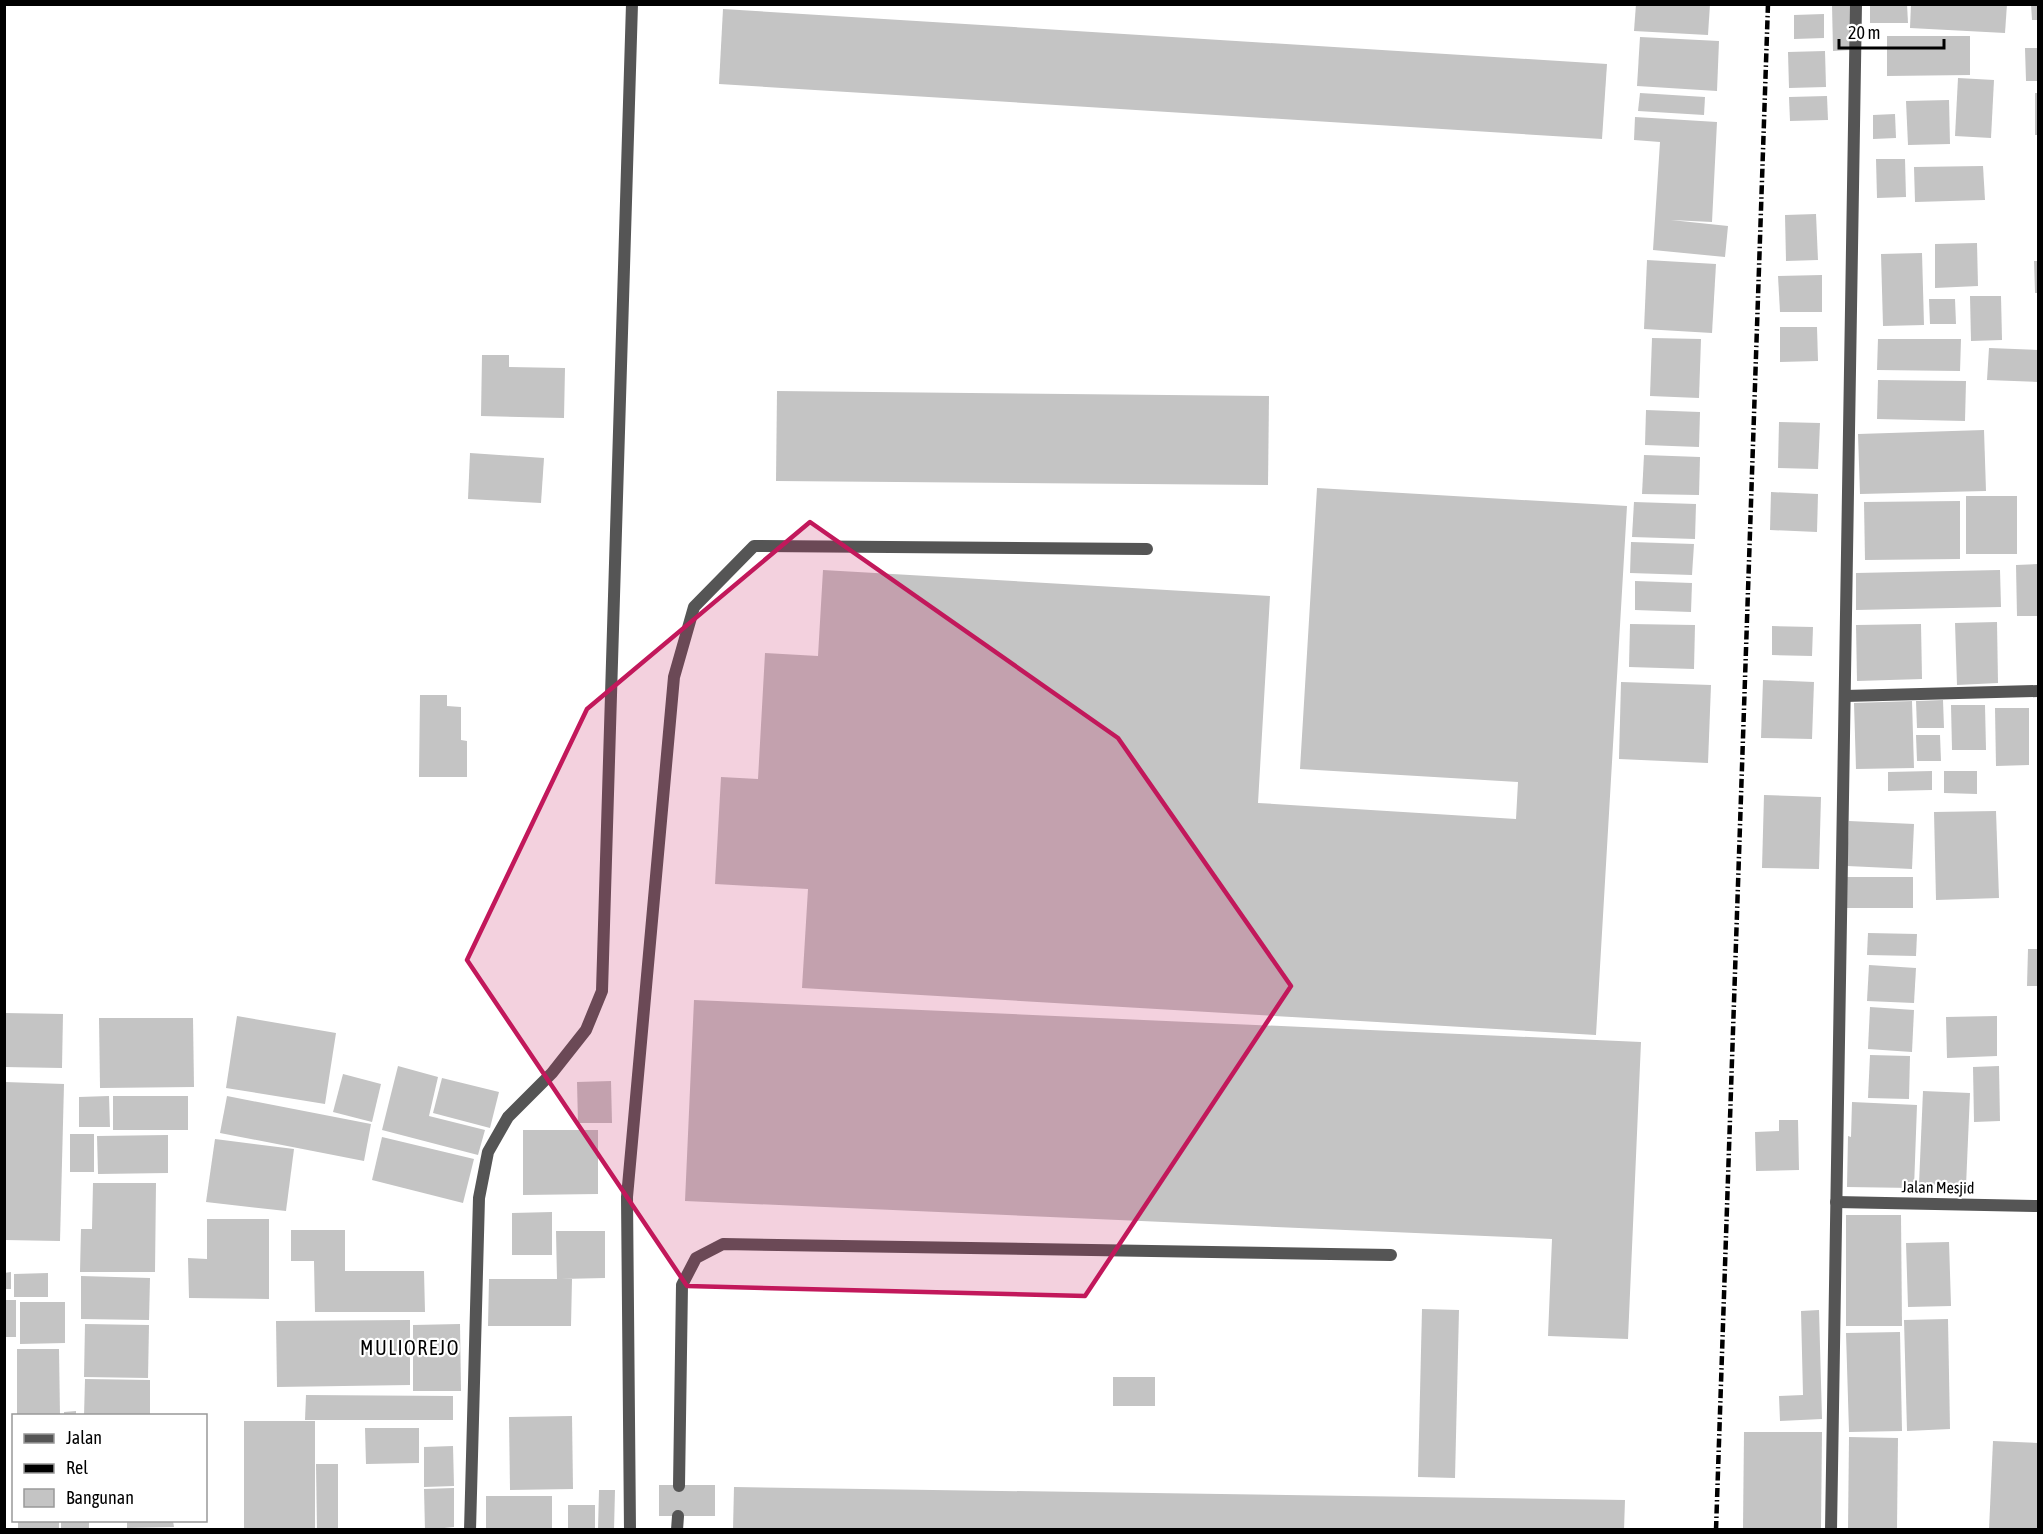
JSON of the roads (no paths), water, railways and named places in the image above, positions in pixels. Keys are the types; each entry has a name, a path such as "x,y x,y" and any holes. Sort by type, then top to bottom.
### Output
{"street":[{"path":"470,1530 479,1198 488,1152 508,1117 552,1073 586,1030 602,991 633,4"},
{"path":"1831,1530 1856,4"},
{"path":"630,1530 627,1197 674,677 694,607 754,546 1146,549"},
{"path":"1845,696 2038,691"},
{"name":"Jalan Mesjid","path":"1836,1202 2038,1206"},
{"path":"679,1486 682,1285 696,1258 723,1244 1391,1255"},
{"path":"677,1530 678,1516"}],"railway":[{"path":"1716,1530 1768,4"}],"district":[{"name":"MULIOREJO","path":"410,1347"}]}
